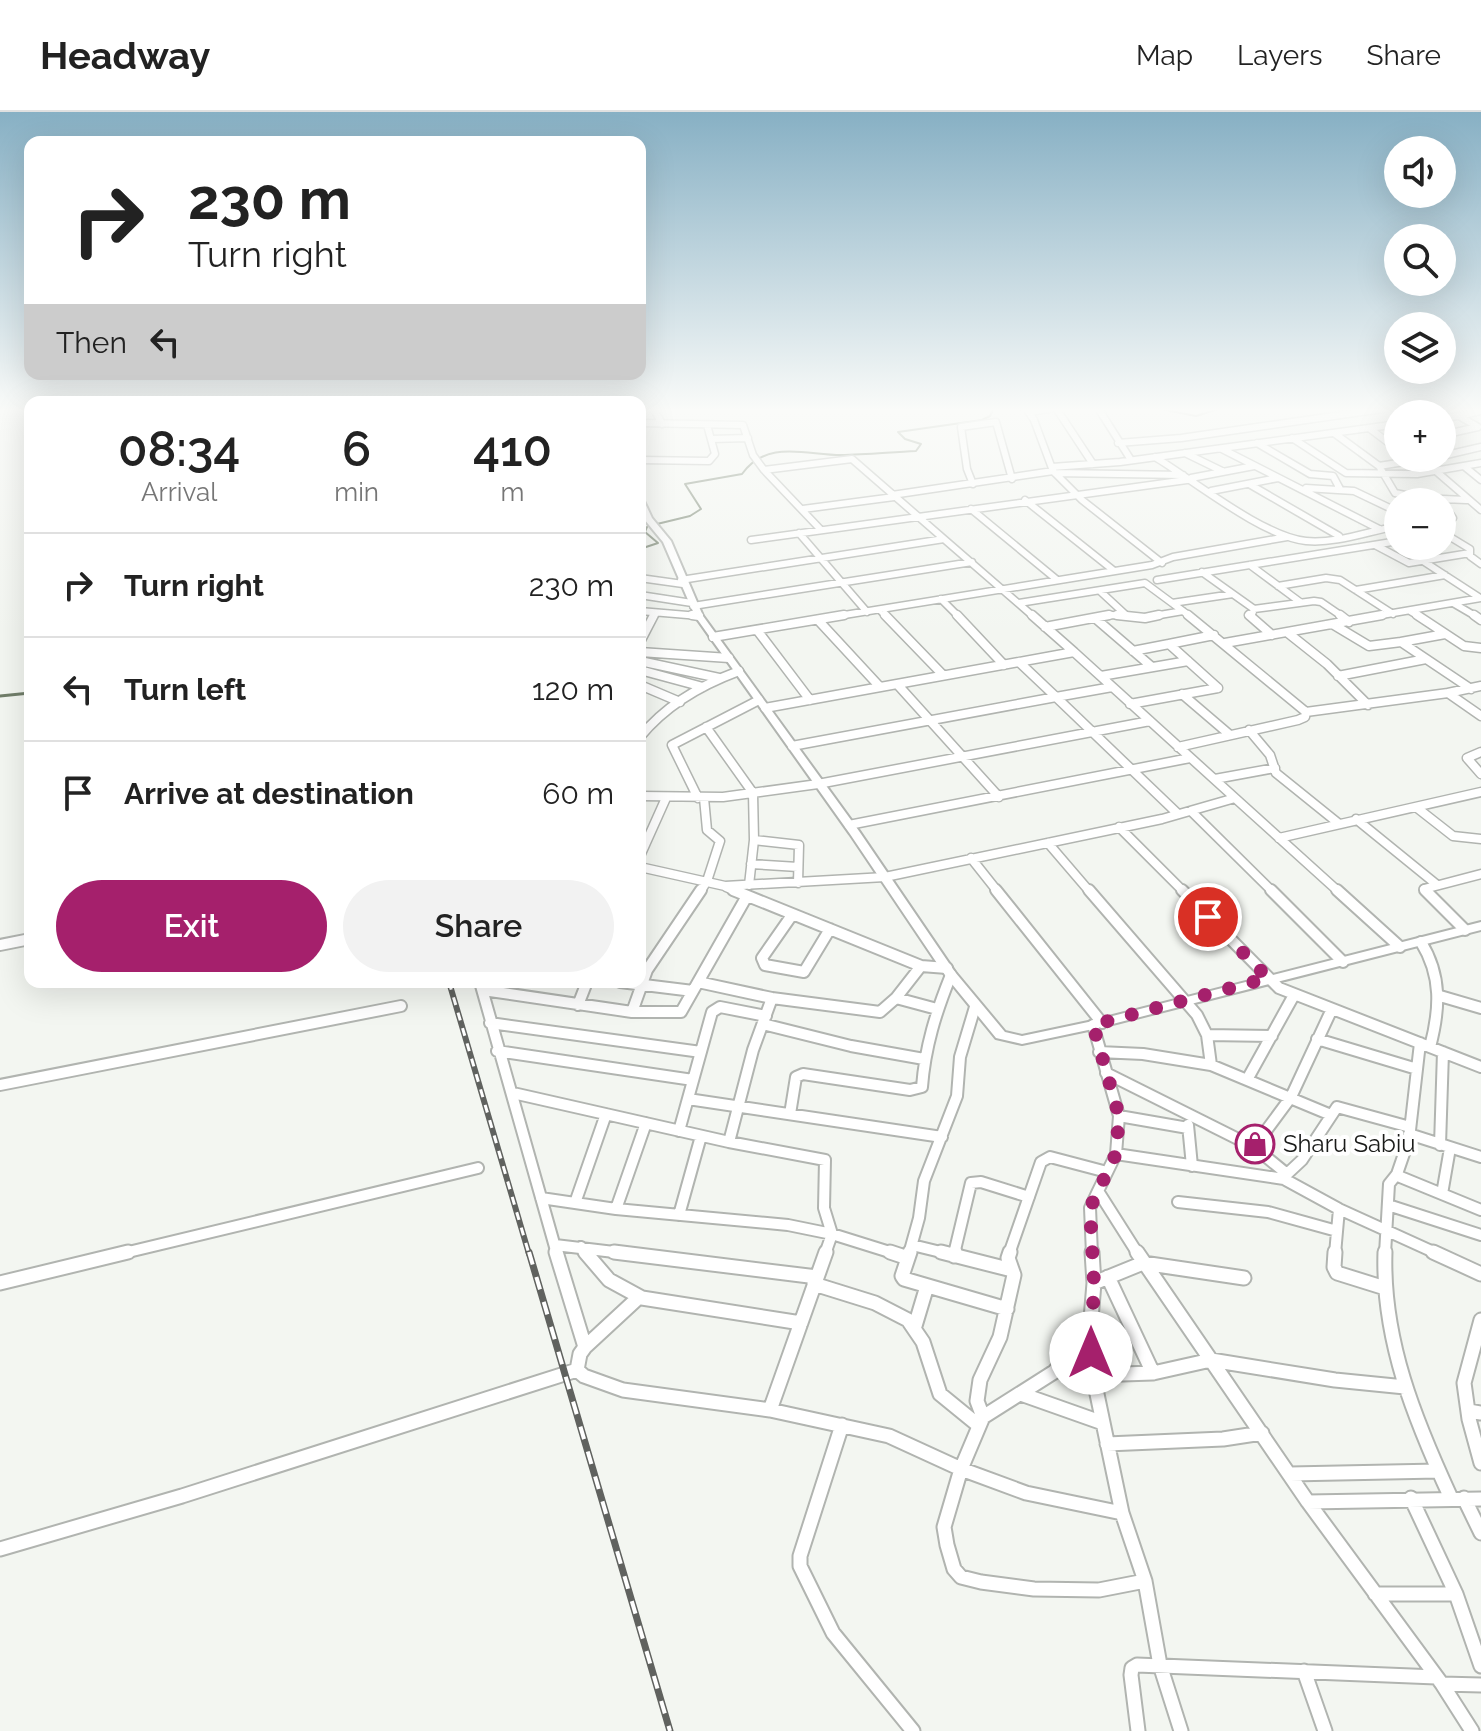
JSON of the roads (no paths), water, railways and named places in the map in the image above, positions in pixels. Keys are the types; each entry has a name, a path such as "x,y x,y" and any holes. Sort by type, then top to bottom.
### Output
{"street":[{"path":"778,484 821,530"},
{"path":"878,484 1019,603 1400,947"},
{"path":"803,509 976,484"},
{"path":"1065,484 1162,563"},
{"path":"751,540 1146,484"},
{"path":"1200,484 1287,537"},
{"path":"1211,491 1249,484 1339,536"},
{"path":"1290,484 1379,529"},
{"path":"1337,484 1340,489"},
{"path":"1449,484 1481,510"},
{"path":"1299,488 1340,489 1360,493 1384,505"},
{"path":"1025,500 1113,570"},
{"path":"1456,500 1466,500"},
{"path":"971,509 1056,579"},
{"path":"646,515 667,541 682,582 713,637 975,1007 1001,1035 1022,1040 1097,1024 1481,926"},
{"path":"713,637 1162,563 1173,557 1287,537 1312,541 1384,528"},
{"path":"799,533 867,612"},
{"path":"646,579 682,582 819,557 944,539"},
{"path":"1312,541 1330,552"},
{"path":"1456,541 1470,549 1481,564"},
{"path":"1157,580 1384,543"},
{"path":"1375,545 1401,561 1423,561 1470,553"},
{"path":"1423,561 1481,598"},
{"path":"646,612 695,609 972,562"},
{"path":"1250,565 1300,602"},
{"path":"1202,572 1254,609 1321,602 1349,622"},
{"path":"1356,590 1445,575"},
{"path":"1278,586 1334,578 1393,614"},
{"path":"1019,603 1145,583 1225,643 1306,712 1481,686"},
{"path":"1100,591 1127,616"},
{"path":"1172,603 1233,594"},
{"path":"646,597 695,609"},
{"path":"1225,643 1481,598"},
{"path":"941,599 1004,665"},
{"path":"1453,603 1481,620"},
{"path":"1254,609 1249,616 1272,635"},
{"path":"880,610 943,675"},
{"path":"1045,627 1095,618 1145,618 1183,611"},
{"path":"1410,611 1464,646 1481,648"},
{"path":"646,629 655,613"},
{"path":"1095,618 1152,667"},
{"path":"818,620 880,687"},
{"path":"1334,625 1369,646 1445,634"},
{"path":"757,630 810,700"},
{"path":"1288,633 1368,705"},
{"path":"1133,651 1214,635"},
{"path":"1401,642 1471,689"},
{"path":"1130,704 1218,688 1169,644"},
{"path":"646,652 729,658"},
{"path":"646,972 707,881 720,841 707,830 701,798 671,748 685,737 762,704 810,700 1074,652"},
{"path":"653,653 654,663"},
{"path":"1338,676 1426,659"},
{"path":"1101,676 1188,661"},
{"path":"646,662 719,678"},
{"path":"1019,662 1178,814"},
{"path":"646,729 703,687 739,671"},
{"path":"646,672 703,687"},
{"path":"897,684 999,797"},
{"path":"792,746 1112,687"},
{"path":"646,688 680,702"},
{"path":"1448,693 1481,716"},
{"path":"1182,694 1230,735"},
{"path":"1178,747 1298,720 1305,717 1306,712"},
{"path":"646,796 701,798 818,784 1150,721"},
{"path":"706,727 753,793 754,840 749,885"},
{"path":"1249,730 1269,751 1276,773 1338,823"},
{"path":"1481,752 1467,758 1481,774"},
{"path":"849,825 1190,758"},
{"path":"1215,779 1275,768"},
{"path":"1279,838 1481,792"},
{"path":"646,843 666,798"},
{"path":"725,886 885,877 1178,814 1235,798"},
{"path":"1416,807 1459,840 1481,839"},
{"path":"1191,811 1343,962"},
{"path":"1356,819 1436,884"},
{"path":"1119,827 1268,978 1294,995 1331,1011 1481,1067"},
{"path":"754,840 799,845 798,883"},
{"path":"1048,843 1185,1000 1207,1035 1211,1065"},
{"path":"971,858 1097,1024 1099,1052 1119,1116 1116,1154 1090,1208 1094,1283 1090,1331 1093,1375 1122,1513 1145,1581 1160,1665 1181,1731"},
{"path":"751,864 798,867"},
{"path":"646,868 725,886 921,966 949,971"},
{"path":"1465,930 1424,889 1481,874"},
{"path":"491,988 632,1012 681,1012 747,896"},
{"path":"792,915 762,958 765,965 804,972 830,929"},
{"path":"0,945 24,940"},
{"path":"1421,942 1434,965 1440,996 1417,1069 1409,1130 1398,1176 1389,1184 1385,1288 1390,1334 1405,1387 1438,1471 1481,1533"},
{"path":"646,985 696,986 880,1012 896,998 921,966"},
{"path":"790,1114 799,1075 918,1090 924,1081 924,1059 949,971"},
{"path":"481,988 497,1051 513,1093 522,1136 585,1347"},
{"path":"578,1005 585,988"},
{"path":"632,1012 640,988"},
{"path":"1248,1078 1294,995"},
{"path":"1440,996 1481,1008"},
{"path":"729,1142 753,1050 772,998"},
{"path":"896,998 937,1009"},
{"path":"0,1085 401,1006"},
{"path":"975,1007 960,1057 960,1086 924,1181 902,1278 1007,1309"},
{"path":"679,1131 715,1008 851,1046 924,1059"},
{"path":"1254,1147 1291,1097 1331,1011"},
{"path":"490,1023 701,1052"},
{"path":"1207,1035 1272,1036"},
{"path":"1317,1039 1417,1069"},
{"path":"497,1051 693,1080"},
{"path":"1099,1052 1156,1055 1211,1065 1331,1115"},
{"path":"1442,1194 1445,1146 1443,1052"},
{"path":"1106,1073 1254,1147 1285,1177 1339,1209 1481,1274"},
{"path":"513,1093 701,1136 825,1160 824,1208 832,1234 770,1410"},
{"path":"688,1099 942,1137"},
{"path":"1285,1177 1302,1160 1337,1107 1343,1106 1481,1157"},
{"path":"1189,1112 1192,1166"},
{"path":"575,1203 606,1114"},
{"path":"1119,1116 1188,1128"},
{"path":"616,1209 646,1123"},
{"path":"679,1215 701,1136"},
{"path":"1116,1154 1285,1177"},
{"path":"981,1421 977,1401 980,1380 1000,1337 1007,1309 1012,1270 1008,1258 1045,1158 1107,1172"},
{"path":"0,1283 478,1168"},
{"path":"1398,1176 1481,1210"},
{"path":"954,1256 971,1183 981,1182 1029,1197"},
{"path":"1098,1191 1143,1263 1308,1502 1439,1680 1472,1731"},
{"path":"541,1198 616,1209 764,1222 910,1252 954,1256 1012,1270"},
{"path":"1178,1202 1268,1212 1337,1231"},
{"path":"1388,1205 1481,1235"},
{"path":"1339,1209 1334,1267 1337,1273 1385,1288"},
{"path":"555,1245 815,1281 888,1309 915,1326"},
{"path":"581,1247 602,1272 638,1298 676,1308 801,1323"},
{"path":"1094,1283 1143,1263 1244,1278"},
{"path":"1108,1277 1153,1373"},
{"path":"927,1286 915,1326 937,1388 945,1401 981,1421"},
{"path":"638,1298 585,1347 577,1361 577,1370 584,1376 623,1390 770,1410 889,1436 961,1469 1026,1493 1122,1513"},
{"path":"1481,1320 1480,1338 1465,1374 1475,1412 1481,1463"},
{"path":"1090,1331 1054,1372 981,1421 961,1469 944,1527 954,1569 961,1577 1060,1590 1099,1590 1145,1581"},
{"path":"1093,1375 1153,1373 1211,1360 1335,1380 1405,1387"},
{"path":"0,1549 182,1496 577,1370"},
{"path":"1021,1394 1103,1423"},
{"path":"842,1425 800,1566 827,1625 875,1688 913,1731"},
{"path":"1107,1444 1223,1439 1262,1433"},
{"path":"1290,1474 1438,1471"},
{"path":"1411,1498 1456,1594 1481,1666"},
{"path":"1308,1502 1481,1499"},
{"path":"1375,1594 1456,1594"},
{"path":"1138,1731 1131,1675 1132,1668 1137,1665 1304,1671 1481,1685"},
{"path":"1304,1671 1325,1731"}],"waterway":[{"path":"657,524 690,516 701,509 685,484 688,484"},
{"path":"646,533 658,543 646,547"},
{"path":"0,696 24,694"}],"railway":[{"path":"451,988 529,1254"},
{"path":"529,1252 670,1731"}],"place":[{"name":"Sharu Sabiu","path":"1255,1144"}]}
